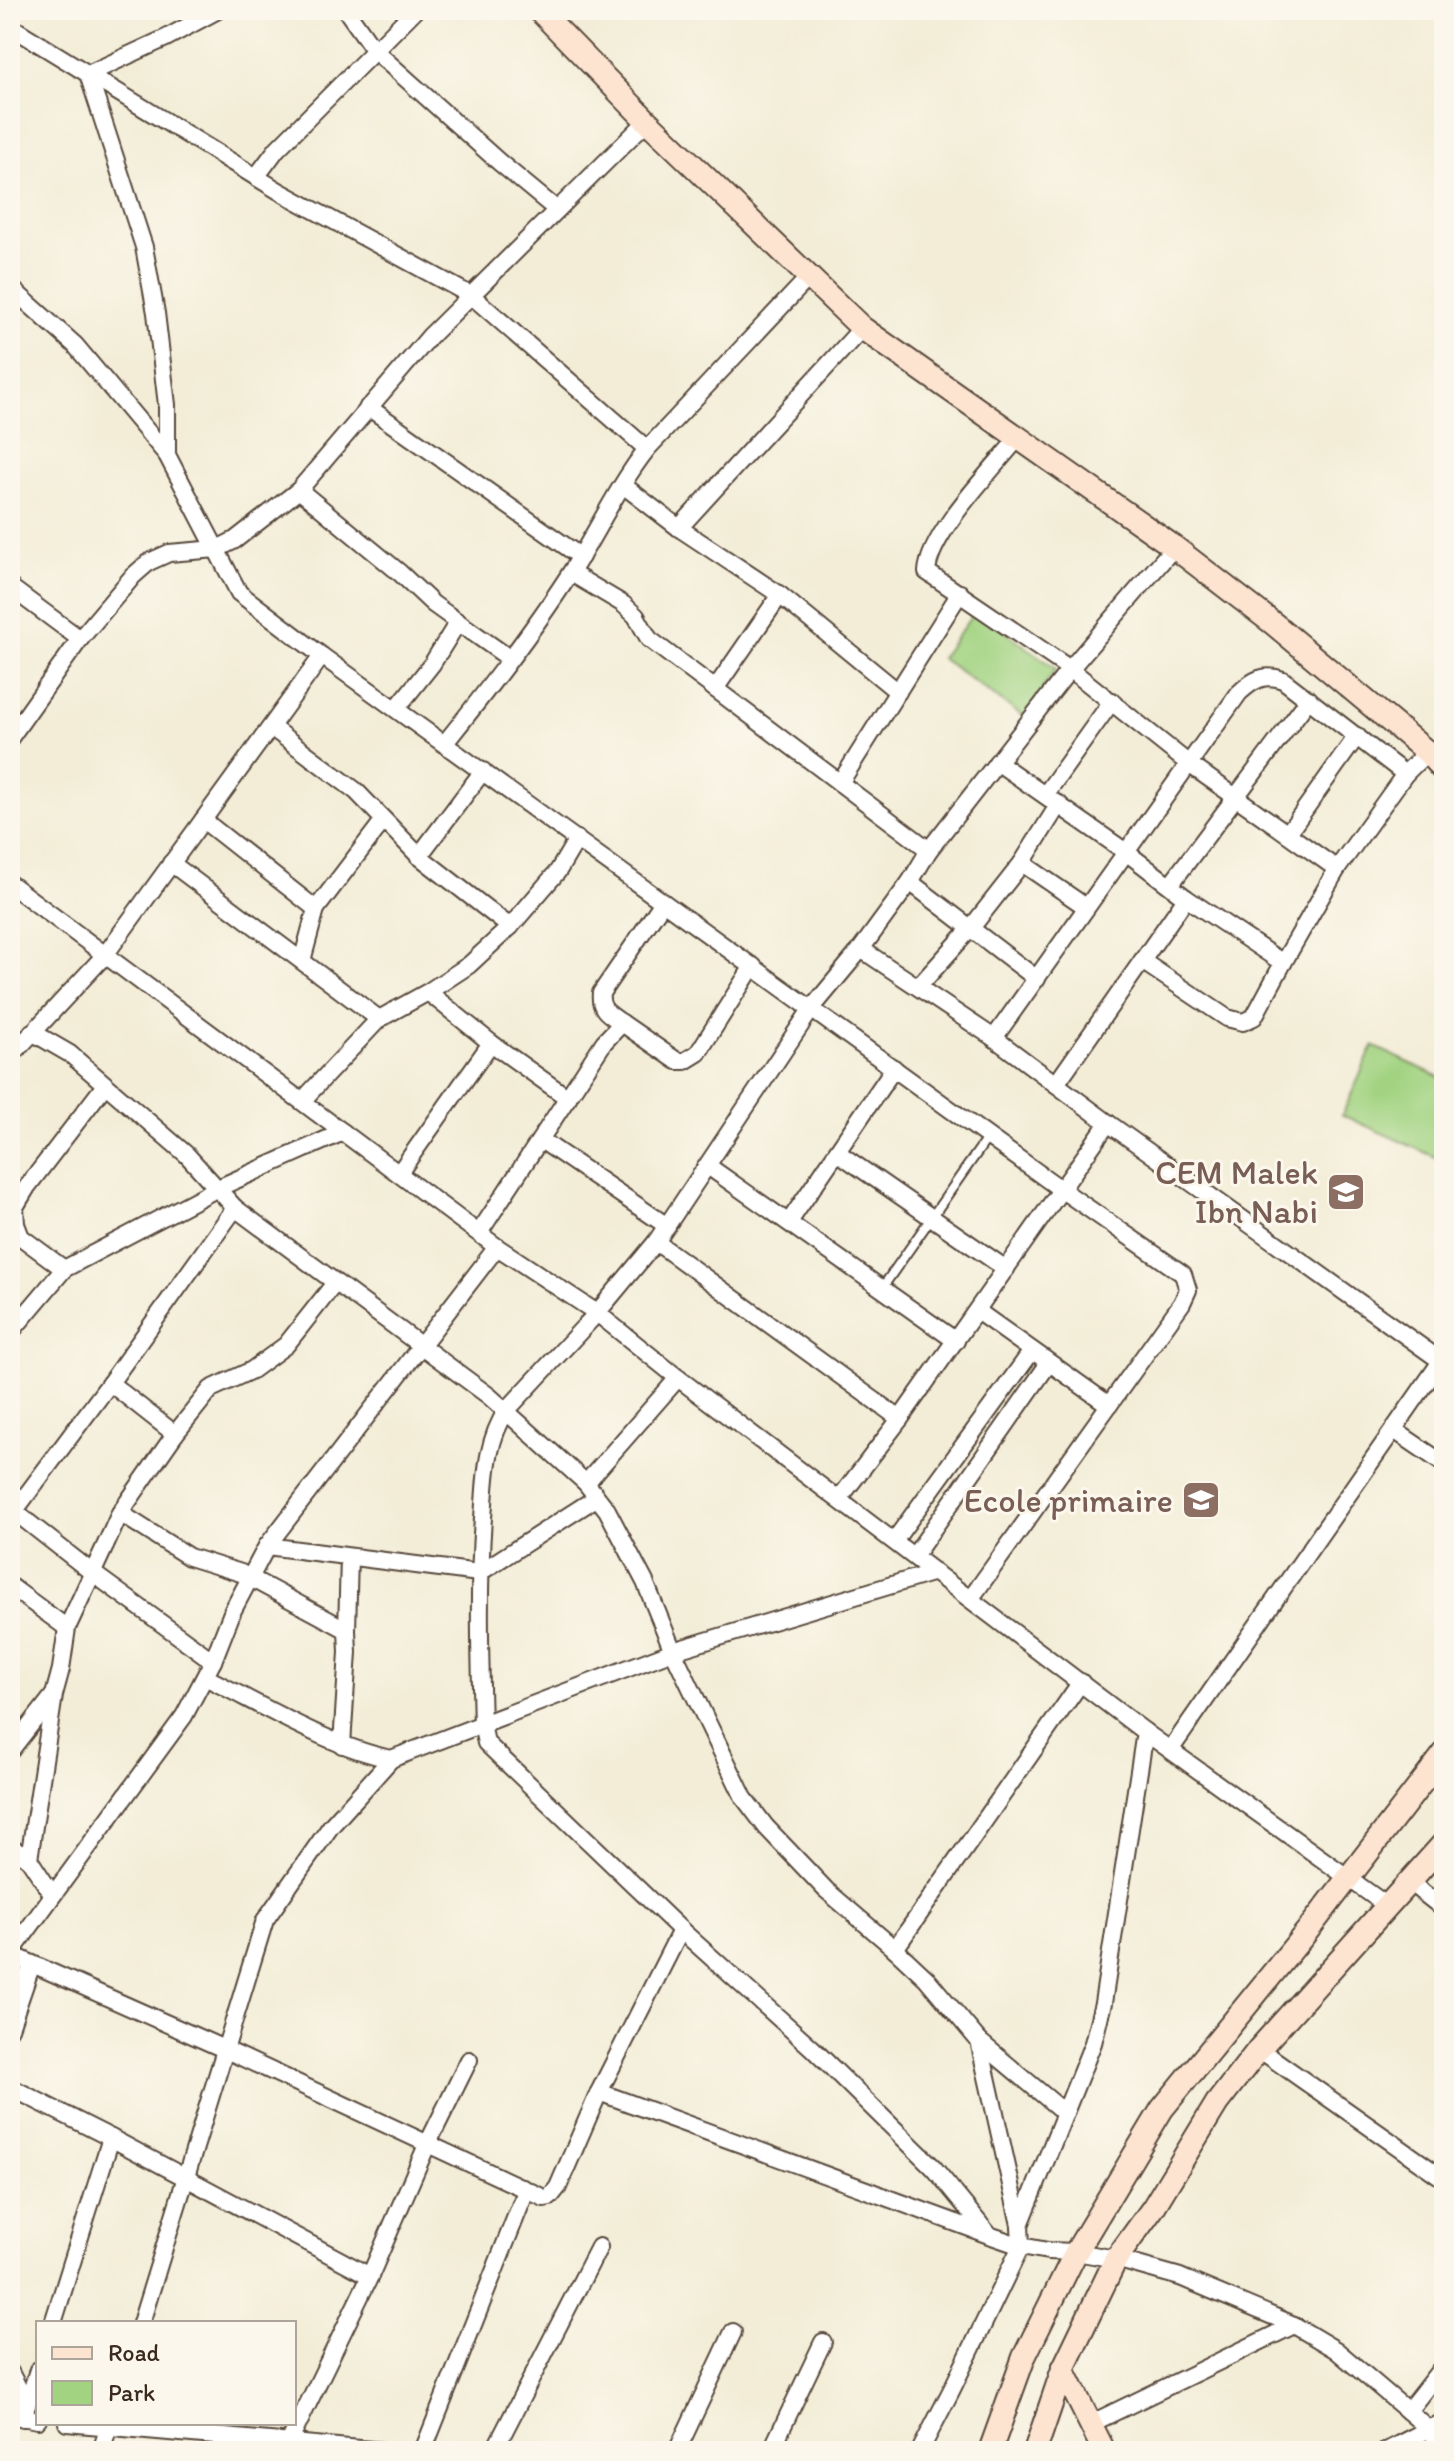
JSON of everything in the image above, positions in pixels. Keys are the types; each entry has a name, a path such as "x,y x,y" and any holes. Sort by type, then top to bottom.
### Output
{"main road":[{"path":"539,10 647,121 862,328 1174,547 1274,624 1427,752 1444,771"},
{"path":"990,2451 1024,2357 1076,2252 1162,2109 1444,1754"},
{"path":"1035,2451 1063,2369 1116,2259 1153,2208 1217,2103 1259,2049 1444,1843"},
{"path":"1063,2369 1104,2451"}],"street":[{"path":"88,74 218,10"},
{"path":"346,10 375,51 557,210"},
{"path":"256,177 277,149 415,10"},
{"path":"10,26 256,177 472,296 647,449"},
{"path":"88,74 144,247 167,405 167,455"},
{"path":"10,736 80,639 133,576 149,562 169,553 217,549 245,533 299,490 430,336 647,121"},
{"path":"445,743 571,573 647,449 809,277"},
{"path":"10,287 75,345 167,455 239,593 988,1137 1183,1274 1188,1290 1182,1303 971,1598"},
{"path":"679,528 862,328"},
{"path":"368,407 581,557"},
{"path":"1018,438 943,530 928,560 927,572 1070,669 1189,764 1337,869"},
{"path":"623,485 679,528 780,595 898,692"},
{"path":"299,490 433,604 509,658"},
{"path":"989,2235 934,2168 812,2048 681,1930 486,1743 482,1724 479,1573 489,1452 496,1427 507,1410 597,1313 656,1242 812,1008 861,949 910,882 929,850 1070,669 1174,547"},
{"path":"571,573 623,604 636,616 649,639 929,850"},
{"path":"10,587 80,639"},
{"path":"840,783 960,593"},
{"path":"715,689 780,595"},
{"path":"397,708 432,664 458,622"},
{"path":"10,1057 105,955 322,656"},
{"path":"994,1038 1239,693 1253,681 1263,677 1283,680 1405,774"},
{"path":"1170,885 1309,699"},
{"path":"919,986 971,928 1022,863 1052,799 1112,701"},
{"path":"271,727 356,791 419,856 510,927"},
{"path":"1288,833 1357,736"},
{"path":"1142,961 1227,1018 1243,1022 1254,1017 1337,869 1405,774 1427,752"},
{"path":"997,762 1186,898 1283,963"},
{"path":"419,856 483,771"},
{"path":"203,820 316,909"},
{"path":"302,961 316,909 383,821"},
{"path":"302,1101 379,1019 469,965 510,927 558,871 577,839"},
{"path":"171,863 379,1019"},
{"path":"1022,863 1086,907"},
{"path":"910,882 1037,979"},
{"path":"10,884 497,1247 597,1313 678,1378 1145,1732 1386,1905"},
{"path":"1056,1084 1186,898"},
{"path":"663,902 601,993 603,1010 677,1061 693,1058 753,966"},
{"path":"861,949 994,1038 1108,1123 1443,1361 1171,1749"},
{"path":"428,992 491,1043 568,1098"},
{"path":"479,1233 604,1042 622,1023"},
{"path":"32,1032 70,1054 187,1155 235,1208 507,1410 586,1483 607,1510 645,1582 673,1651 744,1798 766,1827 826,1890 927,1979 979,2041 1065,2113"},
{"path":"399,1173 491,1043"},
{"path":"789,1222 894,1068"},
{"path":"64,1269 21,1237 15,1207 105,1085"},
{"path":"839,1499 956,1341 1108,1123"},
{"path":"10,1333 64,1269 218,1188 343,1132"},
{"path":"541,1140 667,1226"},
{"path":"837,1152 1006,1269"},
{"path":"708,1166 956,1341"},
{"path":"213,1661 11,1512 110,1383 235,1208"},
{"path":"656,1242 900,1419"},
{"path":"497,1247 267,1546 233,1610 213,1661 184,1716 10,1954 224,2049 544,2198 555,2193 599,2092 681,1930"},
{"path":"29,1859 67,1628 120,1513 211,1389 252,1370 286,1345 335,1283"},
{"path":"977,1311 1109,1405"},
{"path":"894,1541 1032,1351"},
{"path":"914,1556 1049,1363"},
{"path":"586,1483 678,1378"},
{"path":"110,1383 175,1434"},
{"path":"1394,1430 1444,1464"},
{"path":"267,1546 479,1573 596,1498"},
{"path":"120,1513 198,1562 227,1567 347,1630"},
{"path":"342,1745 348,1652 349,1557"},
{"path":"142,2321 265,1920 331,1826 391,1759 673,1651 935,1572"},
{"path":"10,1586 67,1628"},
{"path":"205,1677 342,1745 391,1759"},
{"path":"895,1949 1081,1682"},
{"path":"10,1751 54,1695"},
{"path":"1020,2225 1093,2043 1103,2003 1145,1732"},
{"path":"10,1846 29,1859 52,1894"},
{"path":"1408,1881 1444,1909"},
{"path":"10,2028 32,1964"},
{"path":"920,2451 1021,2246 1020,2225 979,2041"},
{"path":"1259,2049 1444,2179"},
{"path":"287,2446 370,2276 427,2145 469,2060"},
{"path":"10,2087 370,2276"},
{"path":"599,2092 1021,2246 1116,2259 1180,2277 1294,2325 1336,2350 1408,2411 1437,2425"},
{"path":"54,2321 111,2138"},
{"path":"423,2451 526,2191"},
{"path":"494,2451 599,2247"},
{"path":"1090,2424 1294,2325"},
{"path":"677,2451 733,2332"},
{"path":"771,2451 823,2342"},
{"path":"1408,2411 1444,2365"},
{"path":"10,2372 25,2415"},
{"path":"25,2415 36,2377"},
{"path":"101,2451 110,2425 287,2446 383,2451"},
{"path":"1386,2451 1437,2425"},
{"path":"1437,2425 1443,2451"}],"lane":[{"path":"882,1288 988,1137"}],"green space":[{"path":"976,610 1056,669 1024,717 941,658"},
{"path":"1373,1046 1444,1079 1444,1161 1342,1115"}],"place":[{"name":"CEM Malek Ibn Nabi","path":"1346,1192"},
{"name":"Ecole primaire","path":"1201,1500"}]}
